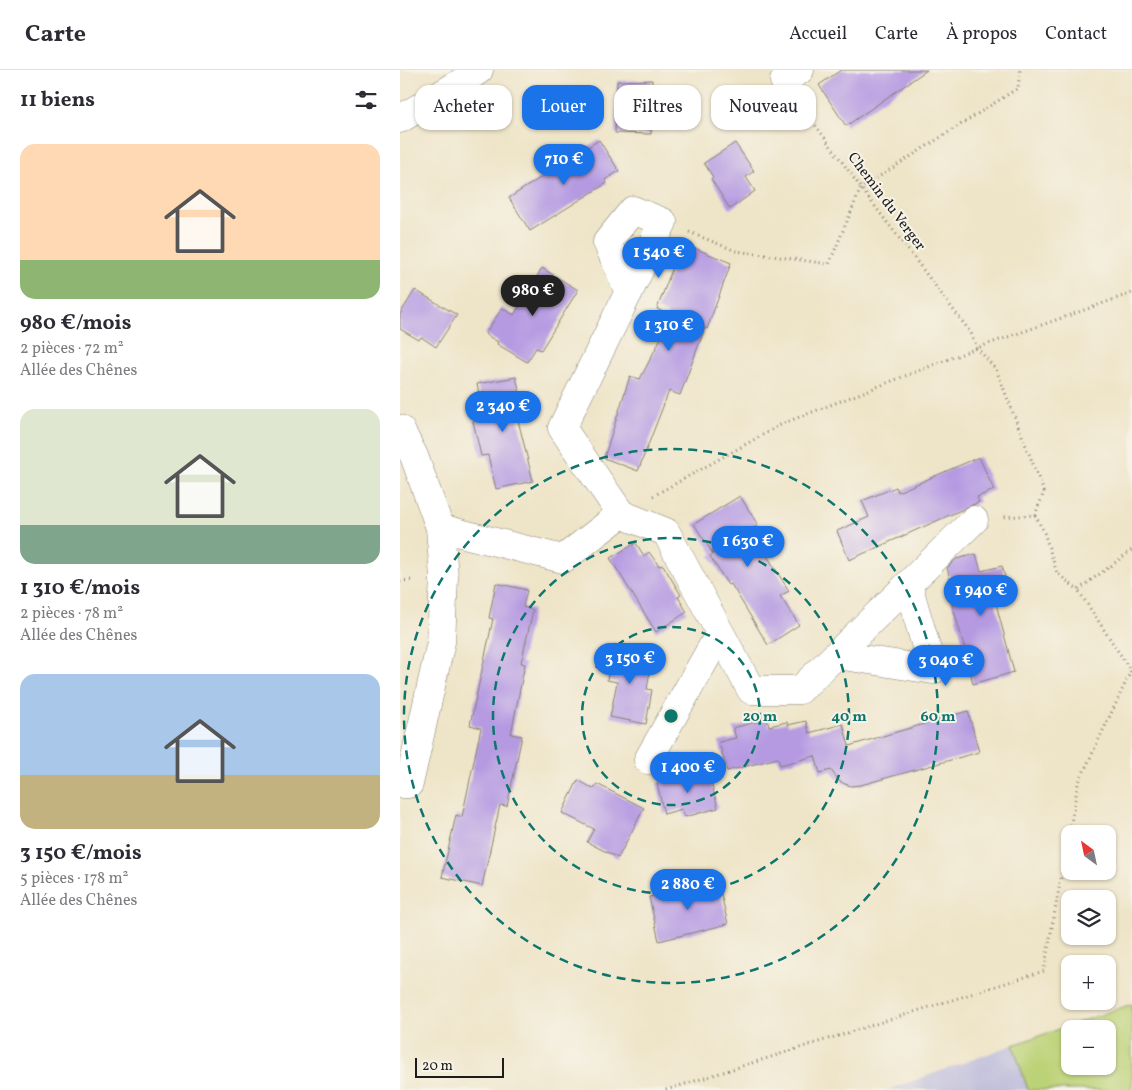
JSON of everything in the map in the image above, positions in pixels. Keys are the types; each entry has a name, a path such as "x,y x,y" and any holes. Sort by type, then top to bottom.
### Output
{"street":[{"path":"400,119 479,70"},
{"path":"629,292 606,242 633,210 663,222 629,292 562,428 621,514 666,532 751,690 800,690 974,520"},
{"path":"400,430 414,456 440,528 444,577 441,642 408,784 400,784"},
{"path":"440,528 562,559 621,514"},
{"path":"837,655 933,670 908,585"},
{"path":"648,760 720,633"}],"path":[{"path":"663,222 736,251 829,264 861,188 1018,88 1020,70"},
{"name":"Chemin du Verger","path":"792,75 861,188 971,333 977,348 996,369 1044,492 1035,515"},
{"path":"621,514 784,423 977,348 1132,293"},
{"path":"666,1090 1044,971 1078,784 1131,671 1078,590 1058,573 1044,532 1035,515 974,520"},
{"path":"1078,590 1132,550"}],"shaded area":[{"path":"1013,1045 1028,1090 888,1090"}],"green space":[{"path":"1132,1004 1132,1090 1028,1090 1013,1045 1061,1028 1061,1075 1116,1075 1116,1020 1086,1020"}],"building":[{"path":"841,70 927,70 846,126 819,85"},
{"path":"652,80 652,85 617,85 617,81"},
{"path":"615,130 651,130 651,134 615,133"},
{"path":"599,140 619,171 605,180 607,183 530,231 509,198"},
{"path":"735,143 754,171 746,177 755,191 730,209 711,179 713,177 704,163"},
{"path":"682,243 731,263 680,395 669,391 638,471 604,458 630,376 640,379 664,332 660,330 668,314 657,309"},
{"path":"542,268 578,290 541,350 536,348 527,362 497,344 498,342 485,334 502,308 514,315"},
{"path":"415,290 457,315 436,347 421,337 419,340 400,329 400,314"},
{"path":"516,377 524,410 516,412 533,481 496,489 488,455 481,456 473,421 484,419 477,384"},
{"path":"979,457 994,490 977,497 979,502 849,560 837,531 869,517 862,501 896,487 898,492"},
{"path":"740,496 758,525 751,530 789,591 780,596 799,625 768,645 731,584 728,585 710,556 713,554 694,524"},
{"path":"636,543 644,556 649,552 659,566 663,565 681,595 678,597 687,612 656,632 610,558"},
{"path":"976,554 981,571 1002,566 1011,599 996,604 1014,672 973,684 950,597 955,596 947,568 956,559"},
{"path":"496,583 527,590 523,607 533,610 521,663 525,664 511,734 522,736 507,806 500,805 482,886 442,877 456,815 462,817 481,728 470,725 493,619 489,618"},
{"path":"614,645 650,653 646,669 650,671 647,689 652,690 646,724 610,717 617,682 607,680"},
{"path":"968,711 979,752 861,785 851,786 839,781 831,770 820,773 815,756 780,765 778,758 727,771 719,742 736,738 733,728 767,719 769,726 787,722 788,725 806,721 809,733 843,724 849,746"},
{"path":"708,770 718,808 685,817 682,809 664,814 657,783"},
{"path":"578,780 594,789 597,784 644,808 618,858 587,842 594,829 562,813"},
{"path":"718,881 728,924 659,941 649,897"}]}
